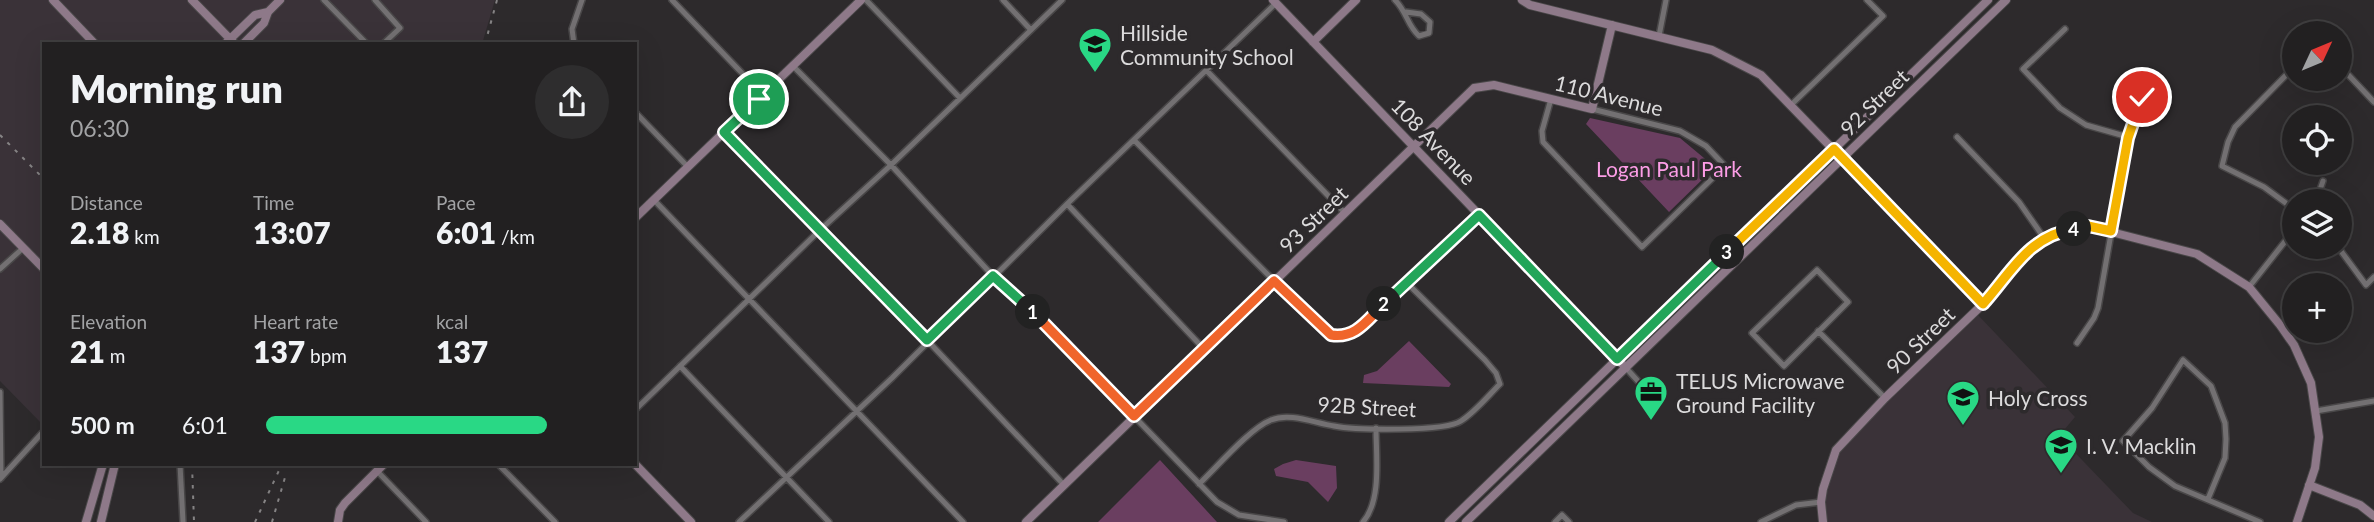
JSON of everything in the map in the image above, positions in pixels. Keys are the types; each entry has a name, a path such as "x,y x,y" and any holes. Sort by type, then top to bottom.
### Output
{"street":[{"path":"53,0 93,42"},
{"path":"192,0 230,42 255,15 268,12"},
{"path":"245,42 264,23 268,12 280,0"},
{"path":"324,0 365,42"},
{"path":"374,0 400,28 385,42"},
{"path":"574,42 572,29 582,0"},
{"path":"672,0 763,94"},
{"path":"678,6 685,0"},
{"path":"637,216 863,0 960,98"},
{"path":"1003,0 1031,30"},
{"path":"637,408 1062,0"},
{"path":"1313,42 1356,0"},
{"path":"1395,0 1406,12 1410,28 1419,36 1429,33 1430,22 1421,14 1406,12"},
{"path":"1522,0 1530,5 1712,50 1761,75 1983,304"},
{"path":"1659,36 1666,0"},
{"path":"1791,105 1883,16 1867,0"},
{"name":"92 Street","path":"1449,522 1988,0"},
{"name":"92 Street","path":"1466,522 2006,0"},
{"path":"739,522 857,411 1275,1"},
{"name":"108 Avenue","path":"1275,1 1626,368"},
{"path":"1592,109 1612,25"},
{"path":"2065,29 2023,69 2060,108 2086,125 2128,138"},
{"path":"793,66 993,276 1033,312 1217,502 1232,512 1284,522"},
{"path":"1206,70 1345,213"},
{"path":"2282,79 2235,127 2222,166 2264,187 2282,200"},
{"path":"2352,79 2374,102"},
{"path":"2077,343 2098,307 2128,138 2147,84"},
{"name":"110 Avenue","path":"1474,88 1494,85 1592,109 1680,131 1706,146 1726,166 1642,247 1543,142 1542,131 1551,99"},
{"name":"93 Street","path":"1026,522 1474,88"},
{"path":"637,114 688,167"},
{"path":"724,132 927,340 1063,485"},
{"path":"1957,136 2019,202 2044,239"},
{"path":"1134,140 1331,335 1343,337 1354,333 1479,215"},
{"path":"2320,189 2323,181"},
{"path":"654,200 963,522"},
{"path":"1067,204 1204,349"},
{"path":"0,224 42,267"},
{"name":"90 Street","path":"1821,502 1825,480 1836,450 1885,398 1983,304 2032,246 2062,231 2088,226 2197,254 2249,287 2294,345 2311,383 2319,438 2315,468 2297,522"},
{"path":"2249,287 2282,245"},
{"path":"0,269 23,248"},
{"path":"2347,259 2365,285 2374,277"},
{"path":"1817,270 1848,302 1818,331 1784,366 1752,333 1817,270"},
{"name":"92B Street","path":"1199,484 1270,420 1285,417 1336,427 1442,427 1460,422 1500,384 1496,373 1485,360 1407,283"},
{"path":"1818,331 1885,398"},
{"path":"2208,499 2225,458 2225,423 2211,386 2183,359 2152,408 2123,441 2164,480 2260,522"},
{"path":"680,366 829,522"},
{"path":"1626,368 1647,391"},
{"path":"0,392 0,478"},
{"path":"2316,411 2374,401"},
{"path":"1363,522 1371,511 1375,496 1376,428"},
{"path":"0,478 42,433"},
{"path":"86,522 102,466"},
{"path":"101,522 115,466"},
{"path":"180,466 183,522"},
{"path":"338,522 340,510 345,503 382,466"},
{"path":"500,466 555,522"},
{"path":"637,466 691,522"},
{"path":"377,471 426,522"},
{"path":"2309,485 2360,505 2374,516"},
{"path":"1761,522 1796,505 1821,502 1824,522"},
{"path":"1555,522 1562,515 1569,522"}],"shaded area":[{"path":"0,0 495,0 483,42 42,42 42,424 0,381"},
{"name":"Holy Cross","path":"1978,315 2075,417 2059,436 2133,513 2152,522 1823,522 1821,502 1836,450"}],"green space":[{"name":"Logan Paul Park","path":"1590,118 1680,138 1710,163 1709,173 1669,212 1586,124"},
{"path":"1409,341 1451,384 1449,387 1363,383 1364,375 1377,371"},
{"path":"1160,460 1217,522 1098,522"},
{"path":"1296,460 1336,466 1337,488 1328,502 1308,482 1276,476 1274,469"}],"railway":[{"path":"486,42 497,0"},
{"path":"0,135 42,177"},
{"path":"192,466 194,522"},
{"path":"255,522 281,466"},
{"path":"272,522 286,474"}],"place":[{"name":"Hillside Community School","path":"1095,74"},
{"name":"TELUS Microwave Ground Facility","path":"1651,422"},
{"name":"Holy Cross","path":"1963,427"},
{"name":"I. V. Macklin","path":"2061,475"}],"route":[{"path":"759,99 724,132 927,340 993,276 1033,312 1134,416 1274,281 1331,335 1343,337 1354,333 1479,215 1617,359 1834,149 1983,304 2022,256 2044,239 2062,231 2088,226 2111,231 2128,138 2142,97"}]}
